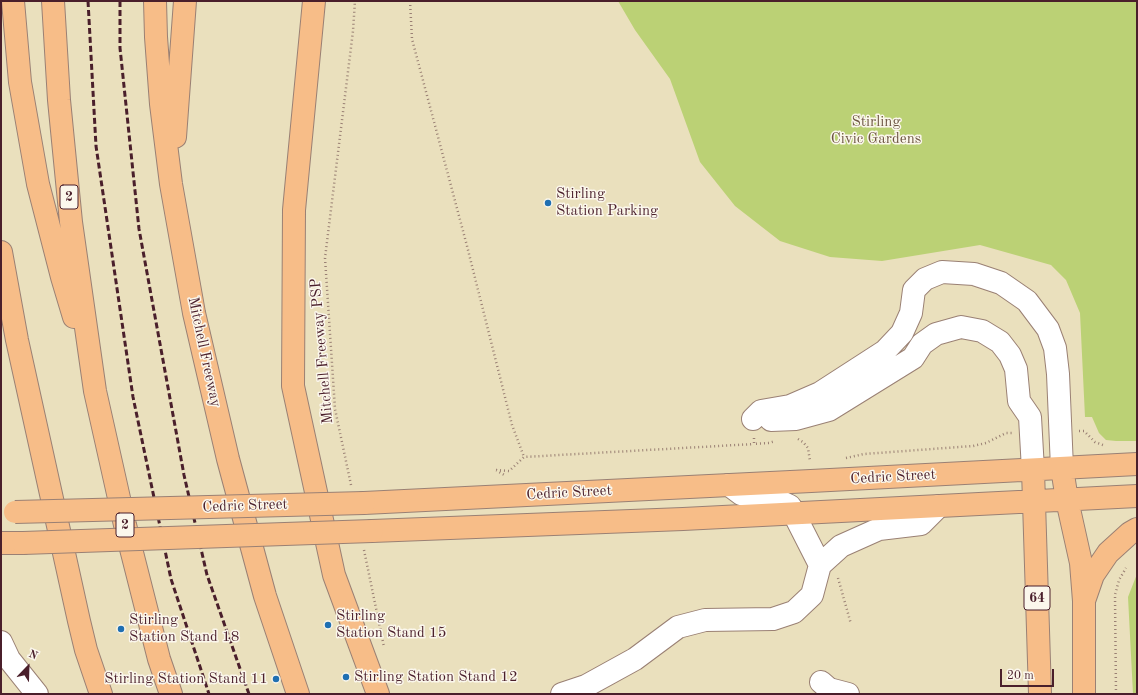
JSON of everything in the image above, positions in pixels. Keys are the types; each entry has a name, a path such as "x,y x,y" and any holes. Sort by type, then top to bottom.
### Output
{"main road":[{"path":"13,1 20,82 38,184 62,277 95,391"},
{"name":"2","path":"54,1 59,100 71,222 95,391 125,525 159,659 171,694"},
{"name":"Mitchell Freeway","path":"155,1 161,104 171,184 194,313 228,459 265,596 298,694"},
{"path":"171,184 185,1"},
{"path":"314,1 294,210 293,386 334,575 378,694"},
{"path":"1,252 17,340 86,650 102,694"},
{"name":"Cedric Street","path":"6,513 357,494 729,486 1137,464"},
{"path":"1062,468 1067,500 1081,563 1084,601 1084,694"},
{"name":"64","path":"1033,470 1040,694"},
{"name":"Cedric Street","path":"10,543 368,539 511,526 795,514 1137,496"},
{"path":"1084,601 1092,576 1108,553 1130,533 1137,529"}],"lane":[{"path":"1033,470 1022,433 1030,417 1019,401 1016,370 1010,355 1000,342 982,331 961,327 936,334 922,344 913,358 829,410 796,419 753,419 761,411 790,406 820,393 885,351 902,332 911,313 914,290 925,279 942,272 974,274 1001,282 1027,301 1048,329 1055,348 1058,374 1062,468"},
{"path":"729,486 742,494 758,499 775,499 790,506 798,523 829,570"},
{"path":"562,694 586,686 635,659 678,627 705,620 773,619 794,612 812,595 829,570 841,546 879,529 921,524 939,506"},
{"path":"1,642 9,658 37,694"}],"path":[{"name":"Mitchell Freeway PSP","path":"355,1 353,31 325,258 335,409 357,494"},
{"path":"410,1 412,39 467,246 512,425 524,457"},
{"path":"1074,431 1084,431 1095,442 1107,446"},
{"path":"841,459 864,454 973,446 986,443 1006,433 1022,433"},
{"path":"496,470 509,471 524,457 754,444"},
{"path":"368,539 384,649"},
{"path":"1116,694 1115,595 1119,580 1126,568"},
{"path":"829,570 850,624"}],"green space":[{"name":"Stirling Civic Gardens","path":"618,1 1137,1 1137,441 1106,440 1099,433 1092,417 1085,417 1080,313 1066,280 1051,265 980,245 882,261 830,257 780,241 735,206 700,162 670,79 635,30"},
{"path":"1137,574 1137,694 1133,694 1128,597"}],"railway":[{"path":"88,1 96,146 133,397 171,579 209,694"},
{"path":"120,1 120,48 139,229 184,475 207,575 249,694"}],"place":[{"name":"Stirling Station Parking","path":"548,203"},
{"name":"Stirling Station Stand 15","path":"328,625"},
{"name":"Stirling Station Stand 18","path":"121,629"},
{"name":"Stirling Station Stand 12","path":"346,677"},
{"name":"Stirling Station Stand 11","path":"276,679"}]}
